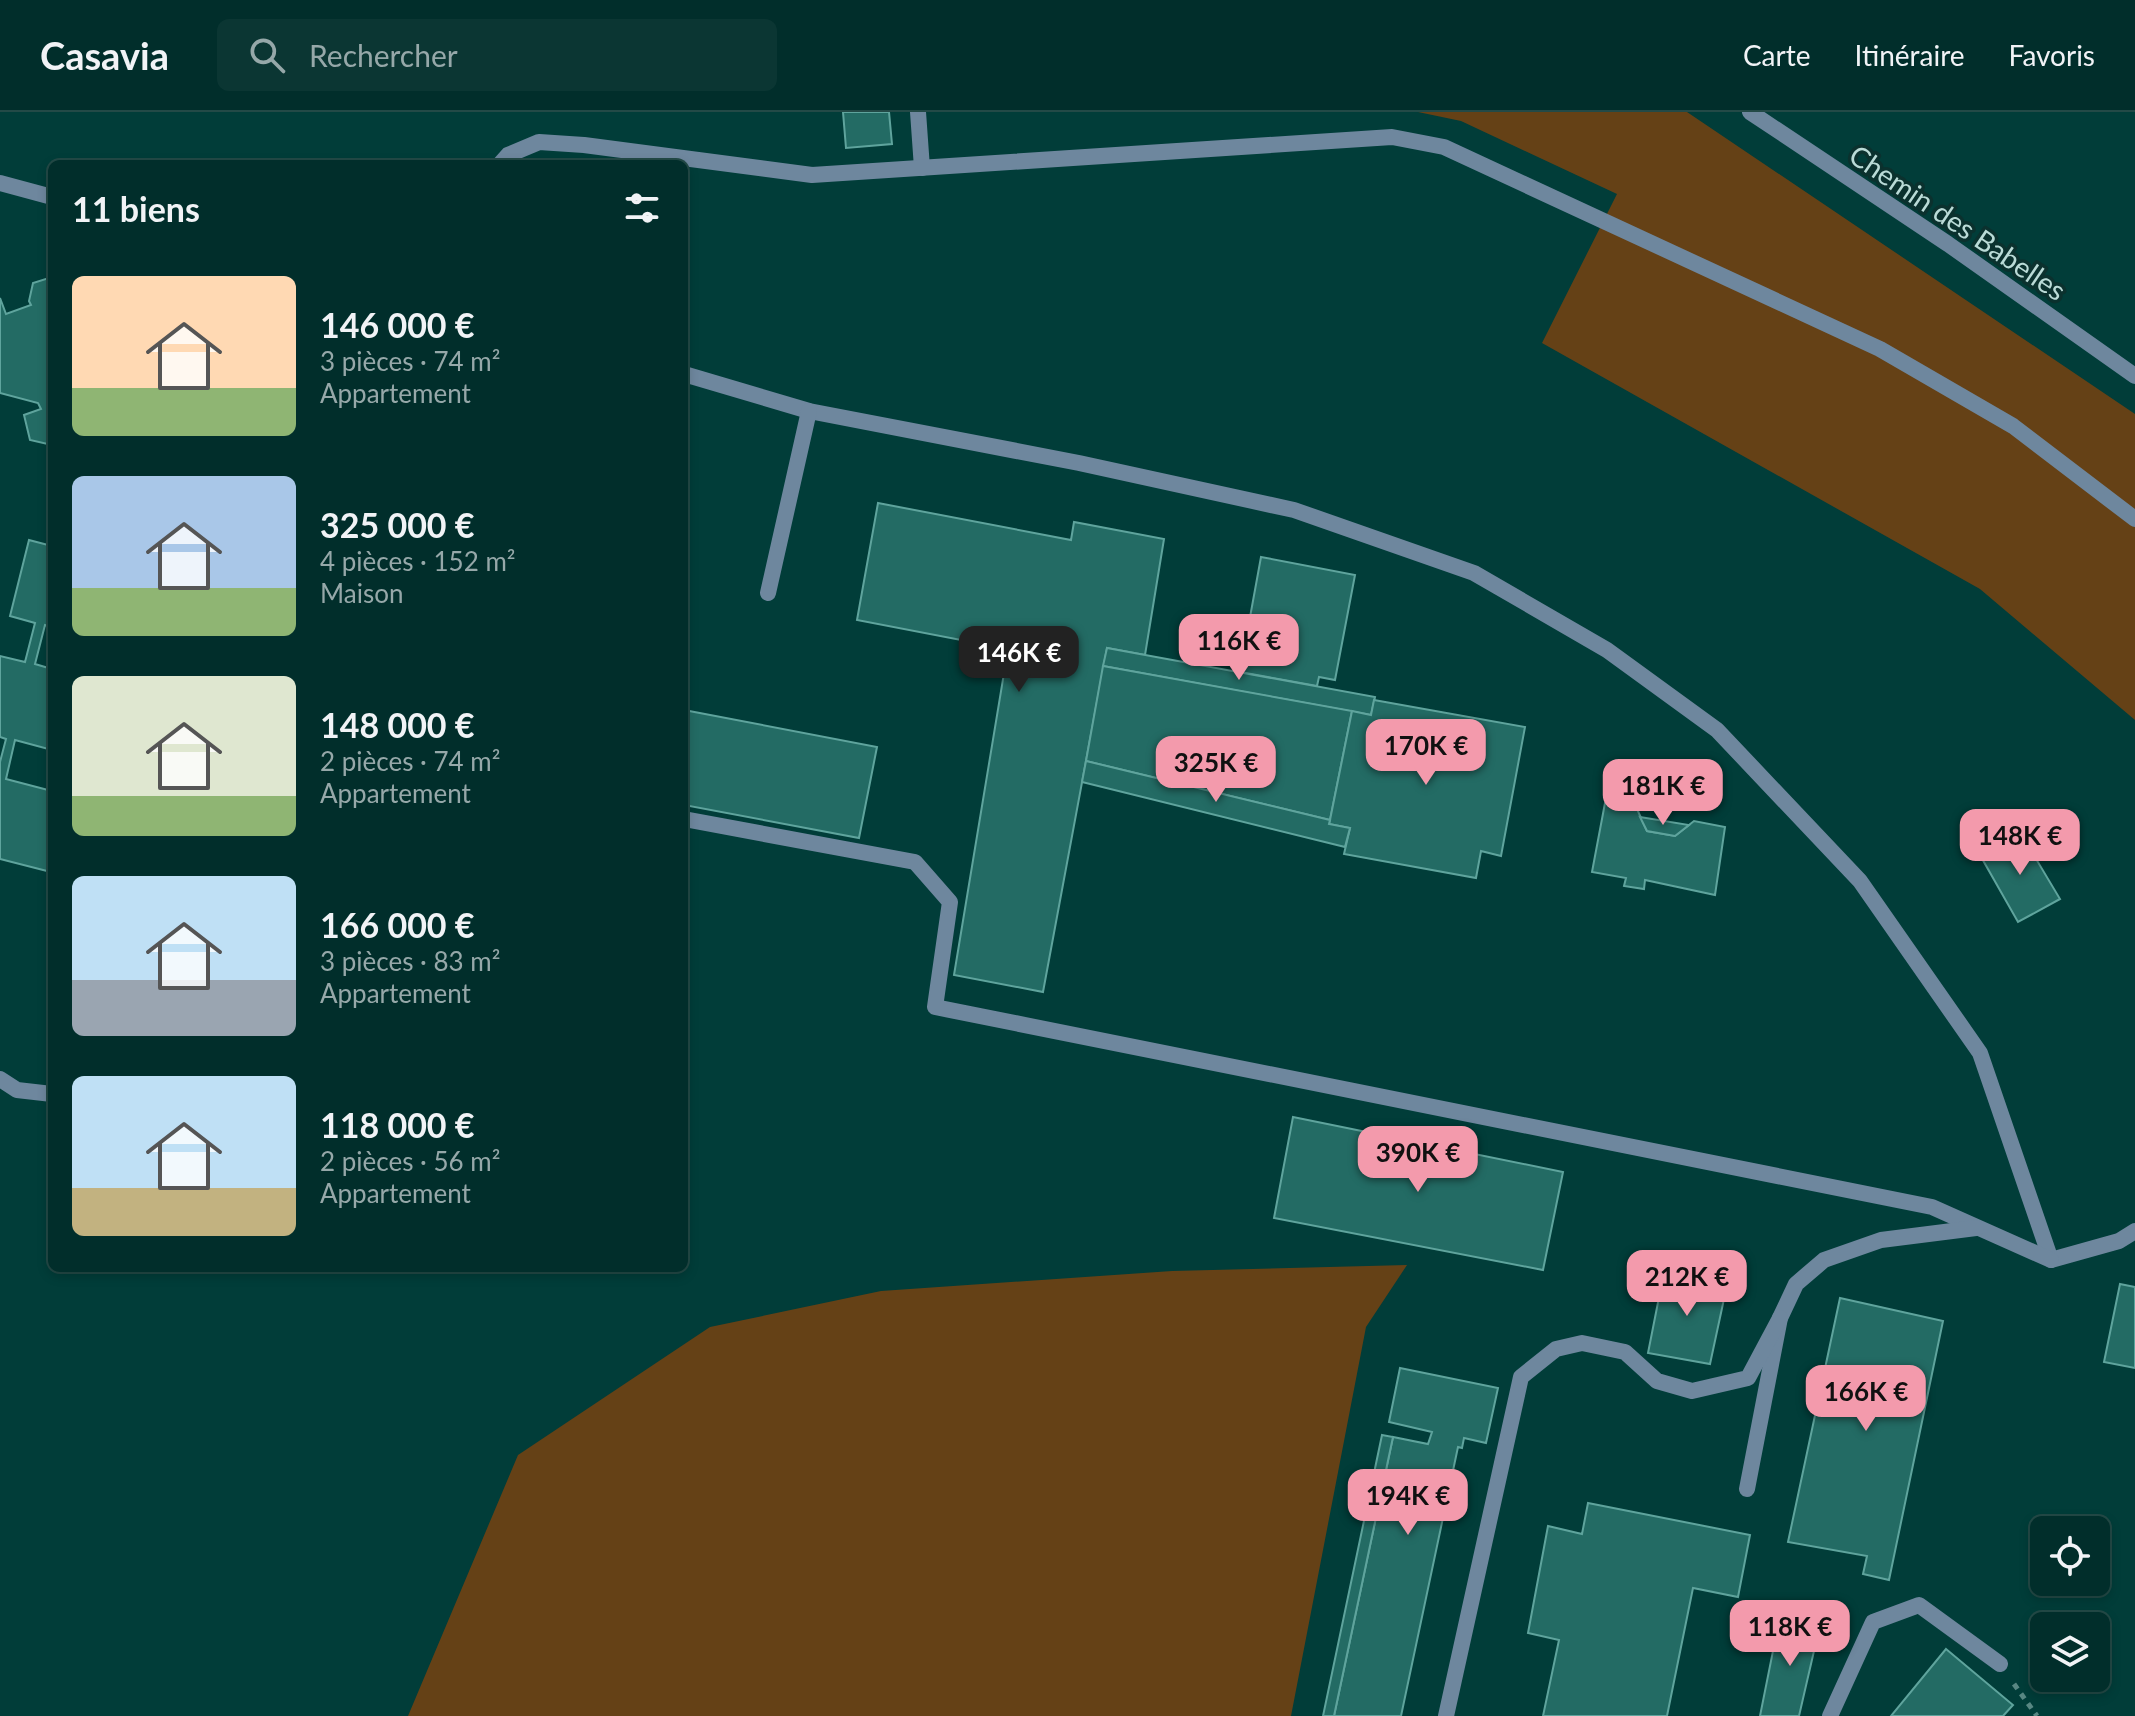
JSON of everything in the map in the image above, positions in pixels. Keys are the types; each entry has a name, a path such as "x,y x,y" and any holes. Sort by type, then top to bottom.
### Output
{"street":[{"path":"918,112 922,168"},
{"name":"Chemin des Babelles","path":"1750,112 1948,244 2135,376"},
{"path":"504,160 508,155 539,142 584,145 812,175 1392,137 1444,147 1880,349 2013,426 2135,519"},
{"path":"0,183 48,196"},
{"path":"688,375 809,411 1079,463 1294,510 1474,573 1607,650 1717,730 1860,881 1980,1053 2051,1260"},
{"path":"768,593 809,411"},
{"path":"688,820 915,862 950,902 935,1007 1932,1207 2051,1260 2119,1241 2135,1231"},
{"path":"0,1079 17,1090 48,1094"},
{"path":"1446,1716 1521,1377 1556,1349 1582,1343 1625,1352 1657,1381 1692,1391 1748,1378 1796,1284 1824,1260 1881,1240 1978,1228"},
{"path":"1747,1489 1780,1318"},
{"path":"1830,1716 1873,1622 1919,1605 2000,1664"}],"path":[{"path":"2000,1664 2037,1716"}],"shaded area":[{"path":"1418,112 1687,112 2135,414 2135,720 1980,589 1542,343 1617,194 1461,121"},
{"path":"1407,1265 1366,1327 1291,1716 408,1716 518,1455 710,1327 881,1291 1172,1271"}],"building":[{"path":"843,112 889,112 892,144 846,148"},
{"path":"48,278 48,444 30,440 24,415 41,409 38,403 0,393 0,298 6,314 31,305 33,283"},
{"path":"878,503 1071,540 1074,522 1164,539 1145,655 1107,648 1043,992 954,975 1008,649 857,620"},
{"path":"29,540 48,545 48,626 45,625 35,664 48,668 48,749 15,740 6,779 48,790 47,871 0,859 0,762 6,739 0,737 0,656 25,662 35,623 10,616"},
{"path":"1261,557 1355,575 1335,680 1319,677 1317,686 1240,672"},
{"path":"1107,648 1375,697 1371,715 1103,666"},
{"path":"1103,666 1352,711 1330,820 1086,761"},
{"path":"1374,700 1525,727 1501,856 1481,851 1476,878 1344,854 1350,828 1329,824 1352,711 1371,715"},
{"path":"688,711 877,747 859,838 688,806"},
{"path":"1086,761 1330,820 1329,824 1350,828 1345,847 1082,782"},
{"path":"1605,803 1637,809 1647,831 1675,836 1694,821 1725,827 1715,895 1645,880 1644,889 1624,886 1626,878 1592,872"},
{"path":"1640,817 1689,825 1675,836 1647,831"},
{"path":"2020,832 2060,899 2018,922 1980,855"},
{"path":"1293,1117 1563,1172 1543,1270 1274,1218"},
{"path":"1664,1272 1727,1285 1710,1364 1648,1353"},
{"path":"2120,1284 2135,1287 2135,1368 2104,1362"},
{"path":"1840,1298 1943,1321 1889,1580 1863,1574 1867,1556 1788,1542"},
{"path":"1400,1368 1498,1388 1486,1443 1464,1438 1462,1448 1458,1447 1401,1716 1334,1716 1393,1437 1428,1444 1432,1432 1389,1422"},
{"path":"1382,1435 1393,1437 1334,1716 1323,1716"},
{"path":"1588,1503 1750,1535 1738,1597 1693,1588 1667,1716 1543,1716 1559,1640 1528,1633 1548,1526 1582,1534"},
{"path":"1780,1616 1820,1625 1799,1716 1760,1716"},
{"path":"1946,1649 2013,1705 2003,1716 1891,1716"}]}
